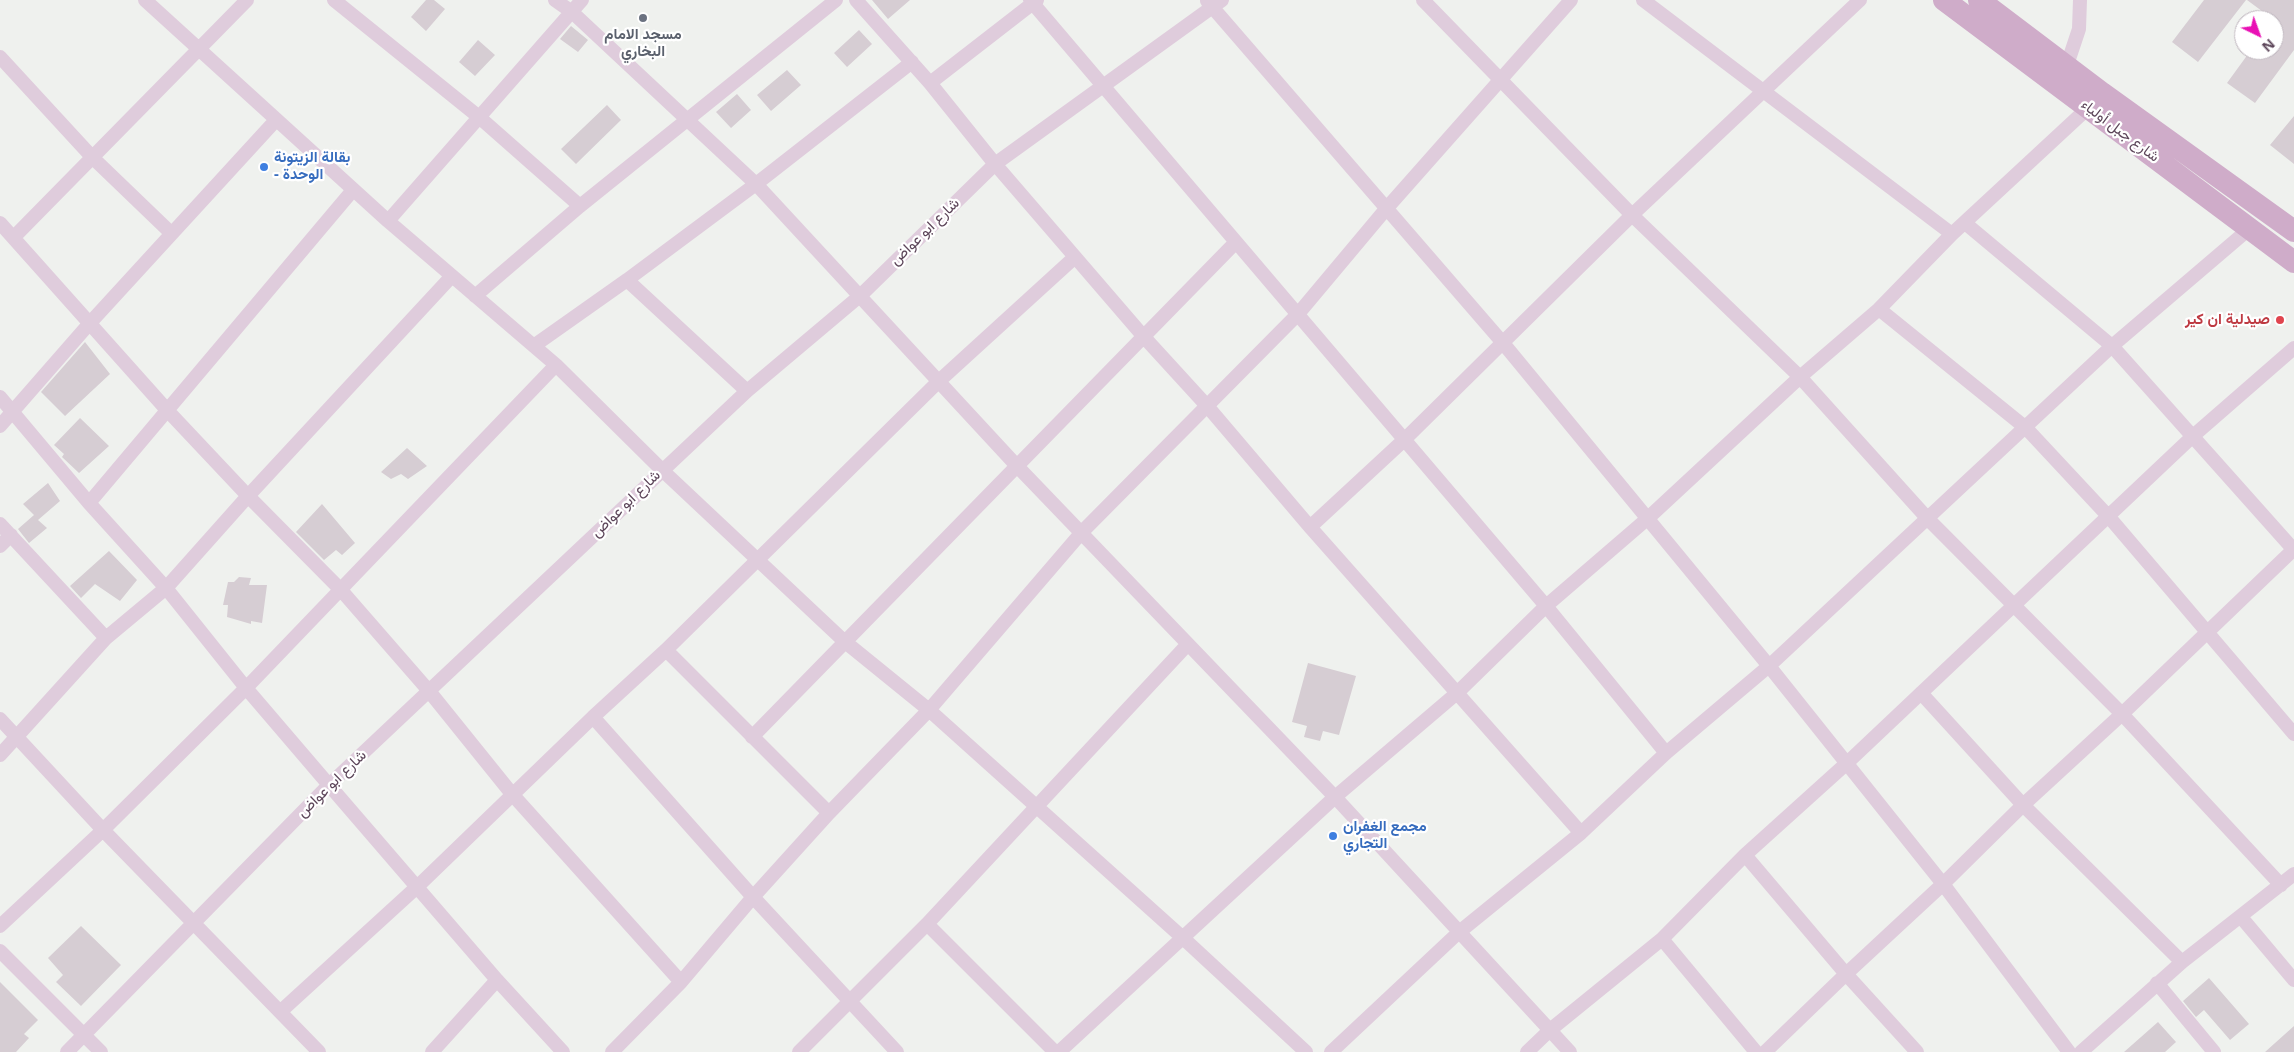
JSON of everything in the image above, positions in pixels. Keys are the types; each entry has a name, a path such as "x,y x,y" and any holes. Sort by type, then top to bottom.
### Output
{"main road":[{"name":"شارع جبل أولياء","path":"1944,0 2294,262"},
{"name":"شارع جبل أولياء","path":"1979,0 2294,231"}],"street":[{"path":"145,0 353,190 451,277 556,365 662,470 844,641 929,710 1183,938 1306,1052"},
{"path":"14,237 94,158 247,0"},
{"path":"334,0 479,117 580,206"},
{"path":"555,0 572,12 756,184 861,295 1016,465 1335,797 1458,933 1570,1052"},
{"path":"388,221 582,0"},
{"path":"475,296 580,206 836,0"},
{"path":"856,0 930,82 995,164 1144,338 1208,407 1310,526 1581,832"},
{"path":"1422,0 1632,215 1800,377 1928,519 2122,714 2281,885"},
{"path":"612,1052 681,982 753,897 829,813 929,710 1082,532 1208,407 1298,314 1386,209 1571,0"},
{"path":"1643,0 1952,234"},
{"path":"1310,526 1404,440 1632,215 1860,0"},
{"path":"2067,65 2079,29 2080,0"},
{"path":"930,82 1033,1 1102,85 1546,606 1666,753"},
{"path":"1214,2 1386,209 1503,343 1770,666 1944,884 2069,1052"},
{"name":"شارع ابو عواض","path":"67,1052 329,785 747,391 861,295 995,164 1214,2"},
{"path":"0,57 94,158 171,233"},
{"path":"534,345 627,280 756,184 912,62"},
{"path":"1059,1052 1335,797 1457,693 1546,606 1647,519 1800,377 1879,309 1952,234 2089,107"},
{"path":"0,426 88,324 276,120"},
{"path":"89,503 353,190"},
{"path":"0,223 88,324 167,410 248,496 341,590 429,691 512,794 681,982"},
{"path":"1765,1052 1944,884 2022,805 2122,714 2294,550 2112,346 1965,223"},
{"path":"1331,1052 1458,933 1581,832 1666,753 1770,666 2112,346 2249,229"},
{"path":"752,737 1236,242"},
{"path":"280,1012 418,886 592,717 666,650 938,380 1075,257"},
{"path":"0,755 106,638 166,588 248,496 451,277"},
{"path":"627,280 747,391"},
{"path":"1879,309 2026,428 2109,517 2294,734"},
{"path":"1527,1052 1550,1030 1662,939 1745,855 1847,763 2193,436 2294,348"},
{"path":"0,926 102,830 246,688 556,365"},
{"path":"0,397 89,503 166,588 246,688 329,785 563,1052"},
{"path":"0,524 106,638"},
{"path":"0,546 10,535"},
{"path":"799,1052 927,924 1188,644"},
{"path":"666,650 829,813"},
{"path":"1921,693 2022,805 2182,962"},
{"path":"592,717 753,897 897,1052"},
{"path":"0,719 102,830 319,1052"},
{"path":"1745,855 1846,974 1917,1052"},
{"path":"2081,1052 2158,982 2294,874"},
{"path":"2241,917 2294,980"},
{"path":"927,924 1055,1052"},
{"path":"1662,939 1756,1052"},
{"path":"0,951 101,1052"},
{"path":"432,1052 498,980"},
{"path":"2158,982 2214,1052"}],"building":[{"path":"426,0 434,0 445,9 426,31 411,17"},
{"path":"872,0 910,0 888,19"},
{"path":"2204,0 2246,0 2238,10 2234,10 2234,16 2198,62 2172,42"},
{"path":"2247,0 2294,0 2294,50 2255,103 2227,83 2244,60 2284,60 2284,10 2260,10"},
{"path":"571,26 588,40 578,52 560,39"},
{"path":"859,30 872,44 847,67 834,53"},
{"path":"478,40 495,55 475,76 459,62"},
{"path":"787,70 801,85 771,111 757,95"},
{"path":"737,94 751,110 731,128 716,112"},
{"path":"607,105 621,120 576,164 561,149"},
{"path":"2294,116 2294,164 2270,145"},
{"path":"85,342 110,374 65,416 41,392"},
{"path":"80,418 109,446 79,473 62,457 64,454 54,445"},
{"path":"407,448 427,466 408,479 401,474 391,479 381,472"},
{"path":"48,483 60,501 38,520 47,528 29,543 18,529 34,515 23,504"},
{"path":"322,504 355,543 342,555 336,550 324,560 296,532"},
{"path":"109,551 137,580 120,601 95,584 81,598 70,586"},
{"path":"239,577 251,578 249,585 267,585 262,623 251,621 251,624 227,617 228,605 223,605 228,582 234,582"},
{"path":"1308,663 1356,676 1339,735 1323,731 1320,741 1304,737 1307,726 1292,722"},
{"path":"81,926 121,965 81,1006 56,982 63,975 48,958"},
{"path":"2209,978 2249,1024 2230,1040 2204,1010 2196,1017 2183,1001"},
{"path":"0,982 38,1020 24,1034 29,1038 16,1052 0,1052"},
{"path":"2158,1022 2176,1042 2165,1052 2124,1052"},
{"path":"2294,1026 2294,1052 2265,1052"}],"place":[{"name":"مسجد الامام البخاري","path":"643,18"},
{"name":"بقالة الزيتونة - الوحدة","path":"264,167"},
{"name":"صيدلية ان كير","path":"2280,320"},
{"name":"مجمع الغفران التجاري","path":"1333,836"}]}
